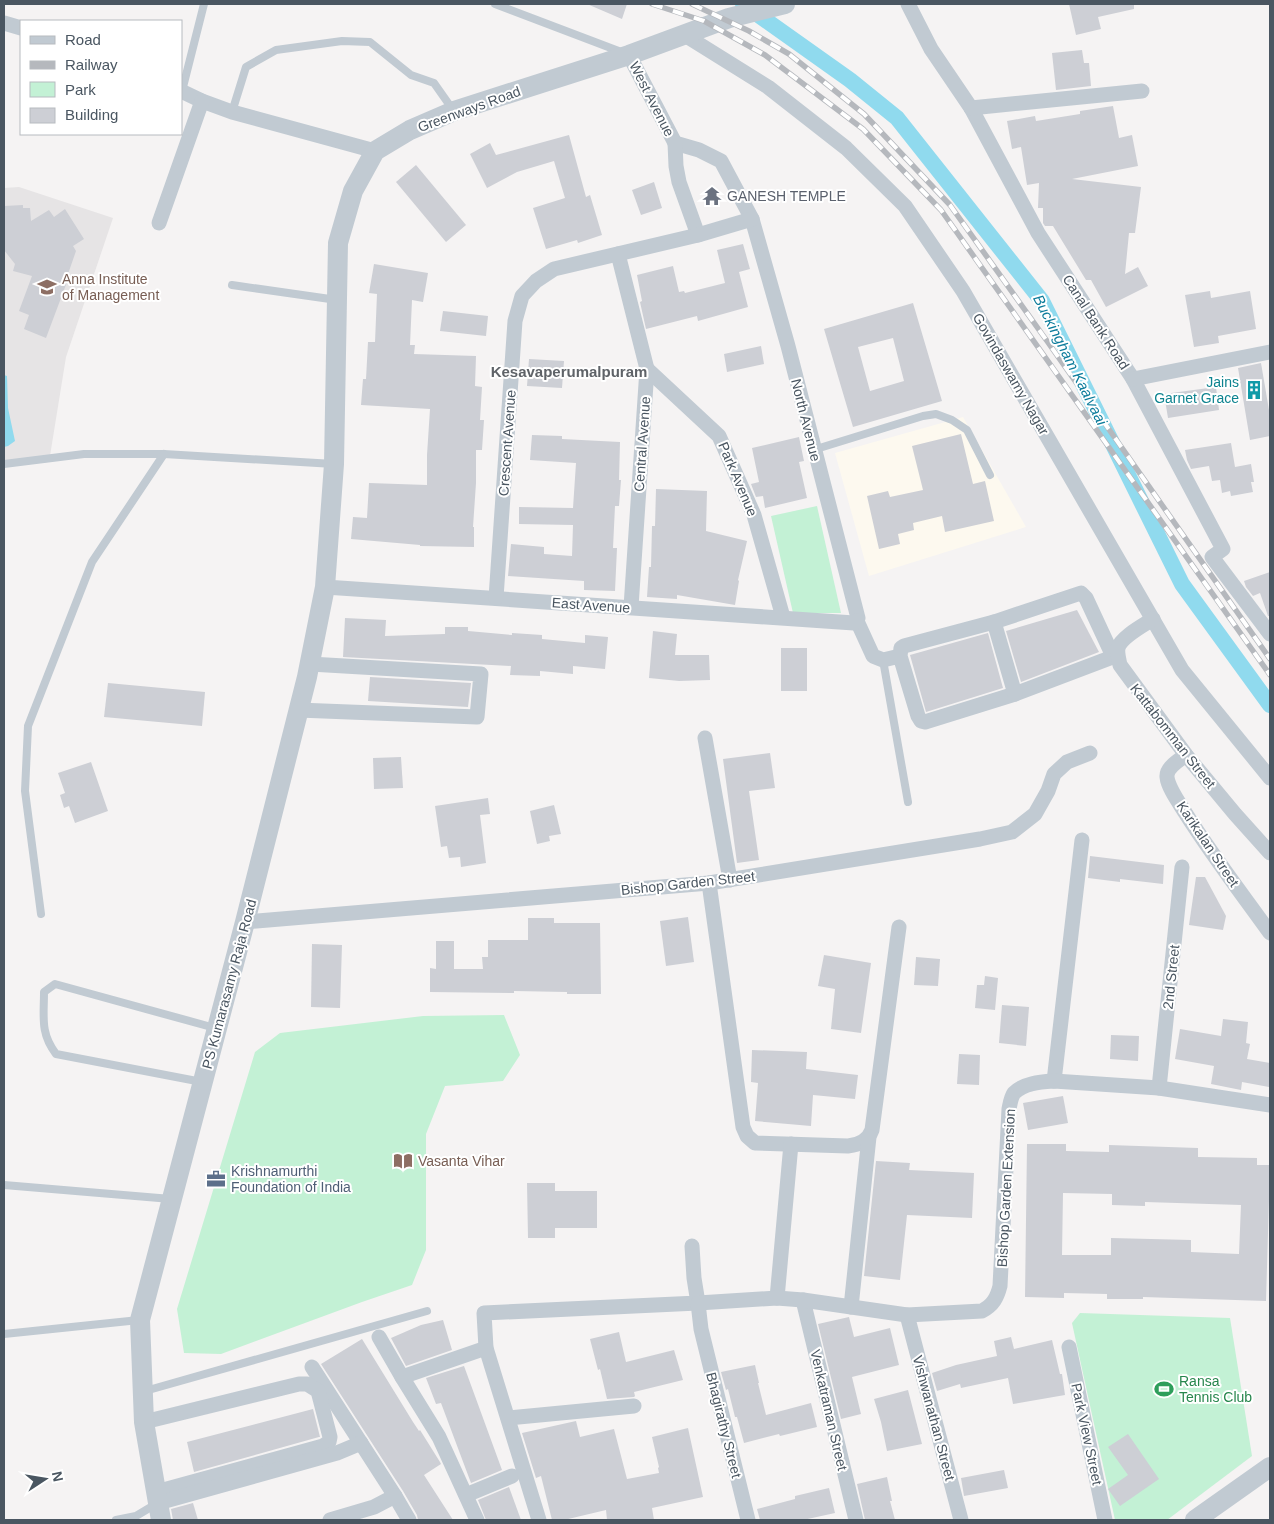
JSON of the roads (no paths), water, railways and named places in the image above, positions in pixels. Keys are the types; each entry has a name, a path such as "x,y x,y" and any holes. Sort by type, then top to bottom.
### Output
{"street":[{"name":"Greenways Road","path":"334,464 338,243 353,191 376,152 410,130 454,112 629,55 729,18 785,4"},
{"name":"Canal Bank Road","path":"908,4 931,49 971,108 1038,233 1133,379 1223,549 1212,557 1270,634"},
{"path":"4,23 20,28"},
{"name":"Govindaswamy Nagar","path":"683,34 768,86 846,148 905,206 963,291 1182,670 1270,778"},
{"name":"West Avenue","path":"629,55 675,144 679,182 698,235"},
{"path":"182,91 232,112 376,152"},
{"path":"971,108 1142,91"},
{"path":"159,223 202,101"},
{"name":"West Avenue","path":"675,144 699,150 721,161 752,219"},
{"name":"Crescent Avenue","path":"496,598 515,321 522,296 536,281 554,269 698,235 752,219"},
{"name":"North Avenue","path":"752,219 788,346 858,618 857,621 873,656 883,660"},
{"name":"Central Avenue","path":"618,254 647,369 631,607"},
{"path":"1133,379 1270,352"},
{"name":"Park Avenue","path":"647,369 719,436 754,515 783,617"},
{"name":"PS Kumarasamy Raja Road","path":"158,1505 144,1422 140,1320 218,1029 310,664 325,587 334,464"},
{"name":"East Avenue","path":"325,587 854,623 857,621"},
{"path":"1081,593 1086,598 1112,654 1110,658 1015,694 929,722 921,721 918,716 900,656 901,648 904,646 994,622 1081,593"},
{"name":"Kattabomman Street","path":"1154,619 1121,643 1118,649 1120,665 1186,755 1270,853"},
{"path":"994,622 1015,694"},
{"path":"883,660 900,656"},
{"path":"298,710 476,717 481,674 310,664"},
{"path":"705,738 730,880"},
{"name":"Bishop Garden Street","path":"245,922 709,883 980,839 1012,832 1036,814 1048,791 1054,774 1068,762 1090,753"},
{"name":"Karikalan Street","path":"1186,755 1173,765 1168,772 1167,778 1176,797 1201,836 1270,933"},
{"path":"1054,1081 1082,840"},
{"name":"2nd Street","path":"1159,1088 1182,867"},
{"path":"709,883 745,1132 750,1140 755,1143 848,1146 856,1145 869,1137"},
{"path":"851,1307 869,1137 872,1130 899,927"},
{"name":"Bishop Garden Extension","path":"486,1348 484,1313 698,1304 777,1298 803,1300 907,1316 982,1311 995,1301 1000,1286 1009,1109 1013,1095 1026,1085 1054,1081 1159,1088 1270,1105"},
{"path":"777,1298 791,1144"},
{"name":"Bhagirathy Street","path":"692,1246 701,1330 748,1520"},
{"name":"Venkatraman Street","path":"803,1300 856,1520"},
{"name":"Vishwanathan Street","path":"907,1316 961,1520"},
{"path":"379,1337 439,1437 477,1520"},
{"path":"402,1377 486,1348 539,1520"},
{"name":"Park View Street","path":"1069,1348 1106,1520"},
{"path":"312,1367 409,1520"},
{"path":"144,1422 299,1384 306,1384 318,1391 330,1438 330,1442 323,1446 158,1505"},
{"path":"508,1418 634,1406"},
{"path":"158,1505 337,1453 361,1443"},
{"path":"1195,1520 1270,1467"},
{"path":"466,1495 512,1476"},
{"path":"330,1520 374,1507 395,1496"}],"lane":[{"path":"182,91 204,4"},
{"path":"495,4 629,55"},
{"path":"232,112 246,67 276,50 342,41 370,42 412,74 434,83 454,112"},
{"path":"232,285 337,300"},
{"path":"814,450 923,416 936,414 952,420 967,430 990,475"},
{"path":"4,464 84,454 164,454 334,464"},
{"path":"41,914 25,791 28,726 92,562 164,454"},
{"path":"883,660 908,802"},
{"path":"204,1083 56,1054 49,1045 44,1033 44,992 55,984 218,1029"},
{"path":"4,1185 173,1199"},
{"path":"143,1391 427,1312"},
{"path":"4,1334 140,1320"},
{"path":"116,1520 136,1516 158,1505"}],"water":[{"path":"4,375 7,376 8,408 15,441 4,447"}],"waterway":[{"name":"Buckingham Kaalvaai","path":"743,4 850,80 897,118 1042,301 1182,584 1270,705"}],"railway":[{"path":"652,4 704,21 765,55 863,129 941,210 1270,675"},
{"path":"692,4 749,31 789,54 864,114 950,205 1270,659"}],"place":[{"name":"GANESH TEMPLE","path":"712,196"},
{"name":"Anna Institute of Management","path":"47,287"},
{"name":"Jains Garnet Grace","path":"1254,390"},
{"name":"Vasanta Vihar","path":"403,1161"},
{"name":"Krishnamurthi Foundation of India","path":"216,1179"},
{"name":"Ransa Tennis Club","path":"1164,1389"}],"district":[{"name":"Kesavaperumalpuram","path":"569,372"}]}
